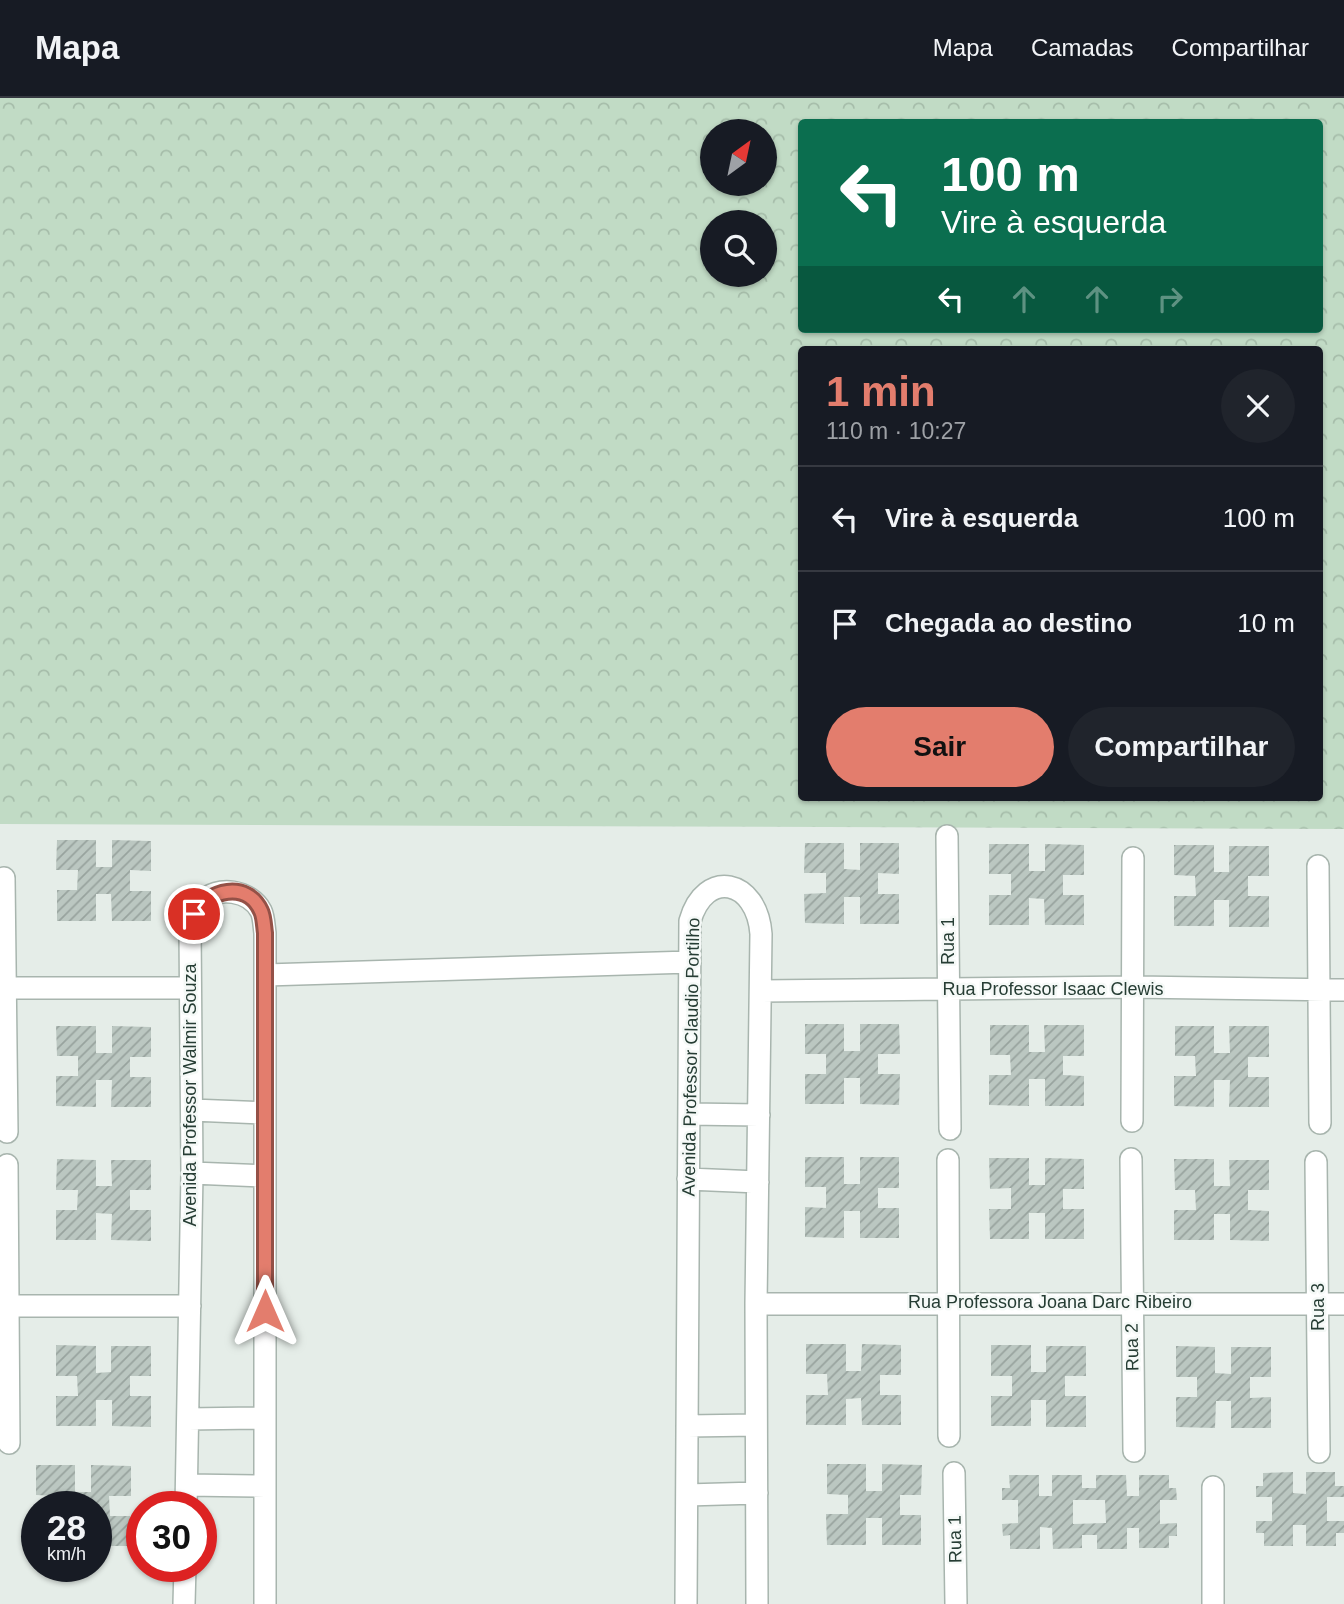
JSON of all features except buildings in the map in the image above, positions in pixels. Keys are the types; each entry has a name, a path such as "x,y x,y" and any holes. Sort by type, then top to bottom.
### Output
{"street":[{"name":"Rua 1","path":"947,836 950,1129"},
{"path":"1132,1121 1135,987 1133,858"},
{"path":"1318,866 1320,1123"},
{"path":"4,878 3,988 7,1132"},
{"name":"Avenida Professor Claudio Portilho","path":"686,1604 690,921 694,906 713,890 733,889 755,904 759,916 761,990 756,1304 757,1604"},
{"name":"Avenida Professor Walmir Souza","path":"187,1491 192,1173 190,928 201,902 214,893 229,891 243,895 261,911 265,933 265,1604"},
{"path":"265,975 690,962"},
{"name":"Rua Professor Isaac Clewis","path":"761,990 1135,987 1344,990"},
{"path":"3,988 190,988"},
{"path":"192,1110 265,1113"},
{"path":"689,1114 759,1115"},
{"path":"948,1160 949,1436"},
{"name":"Rua 2","path":"1131,1160 1134,1451"},
{"name":"Rua 3","path":"1316,1161 1319,1452"},
{"path":"8,1164 3,1306 9,1443"},
{"path":"192,1173 265,1177"},
{"path":"688,1179 758,1182"},
{"name":"Rua Professora Joana Darc Ribeiro","path":"756,1304 1344,1304"},
{"path":"3,1306 190,1306"},
{"path":"188,1419 265,1418"},
{"path":"688,1426 756,1424"},
{"name":"Rua 1","path":"954,1474 956,1604"},
{"path":"187,1485 265,1486"},
{"path":"1213,1487 1213,1604"},
{"path":"687,1495 757,1493"},
{"path":"184,1604 185,1582"}],"green space":[{"path":"0,98 1344,98 1344,829 0,824"}],"route":[{"path":"194,914 201,902 214,893 229,891 254,902 261,911 265,933 265,1311"}]}
